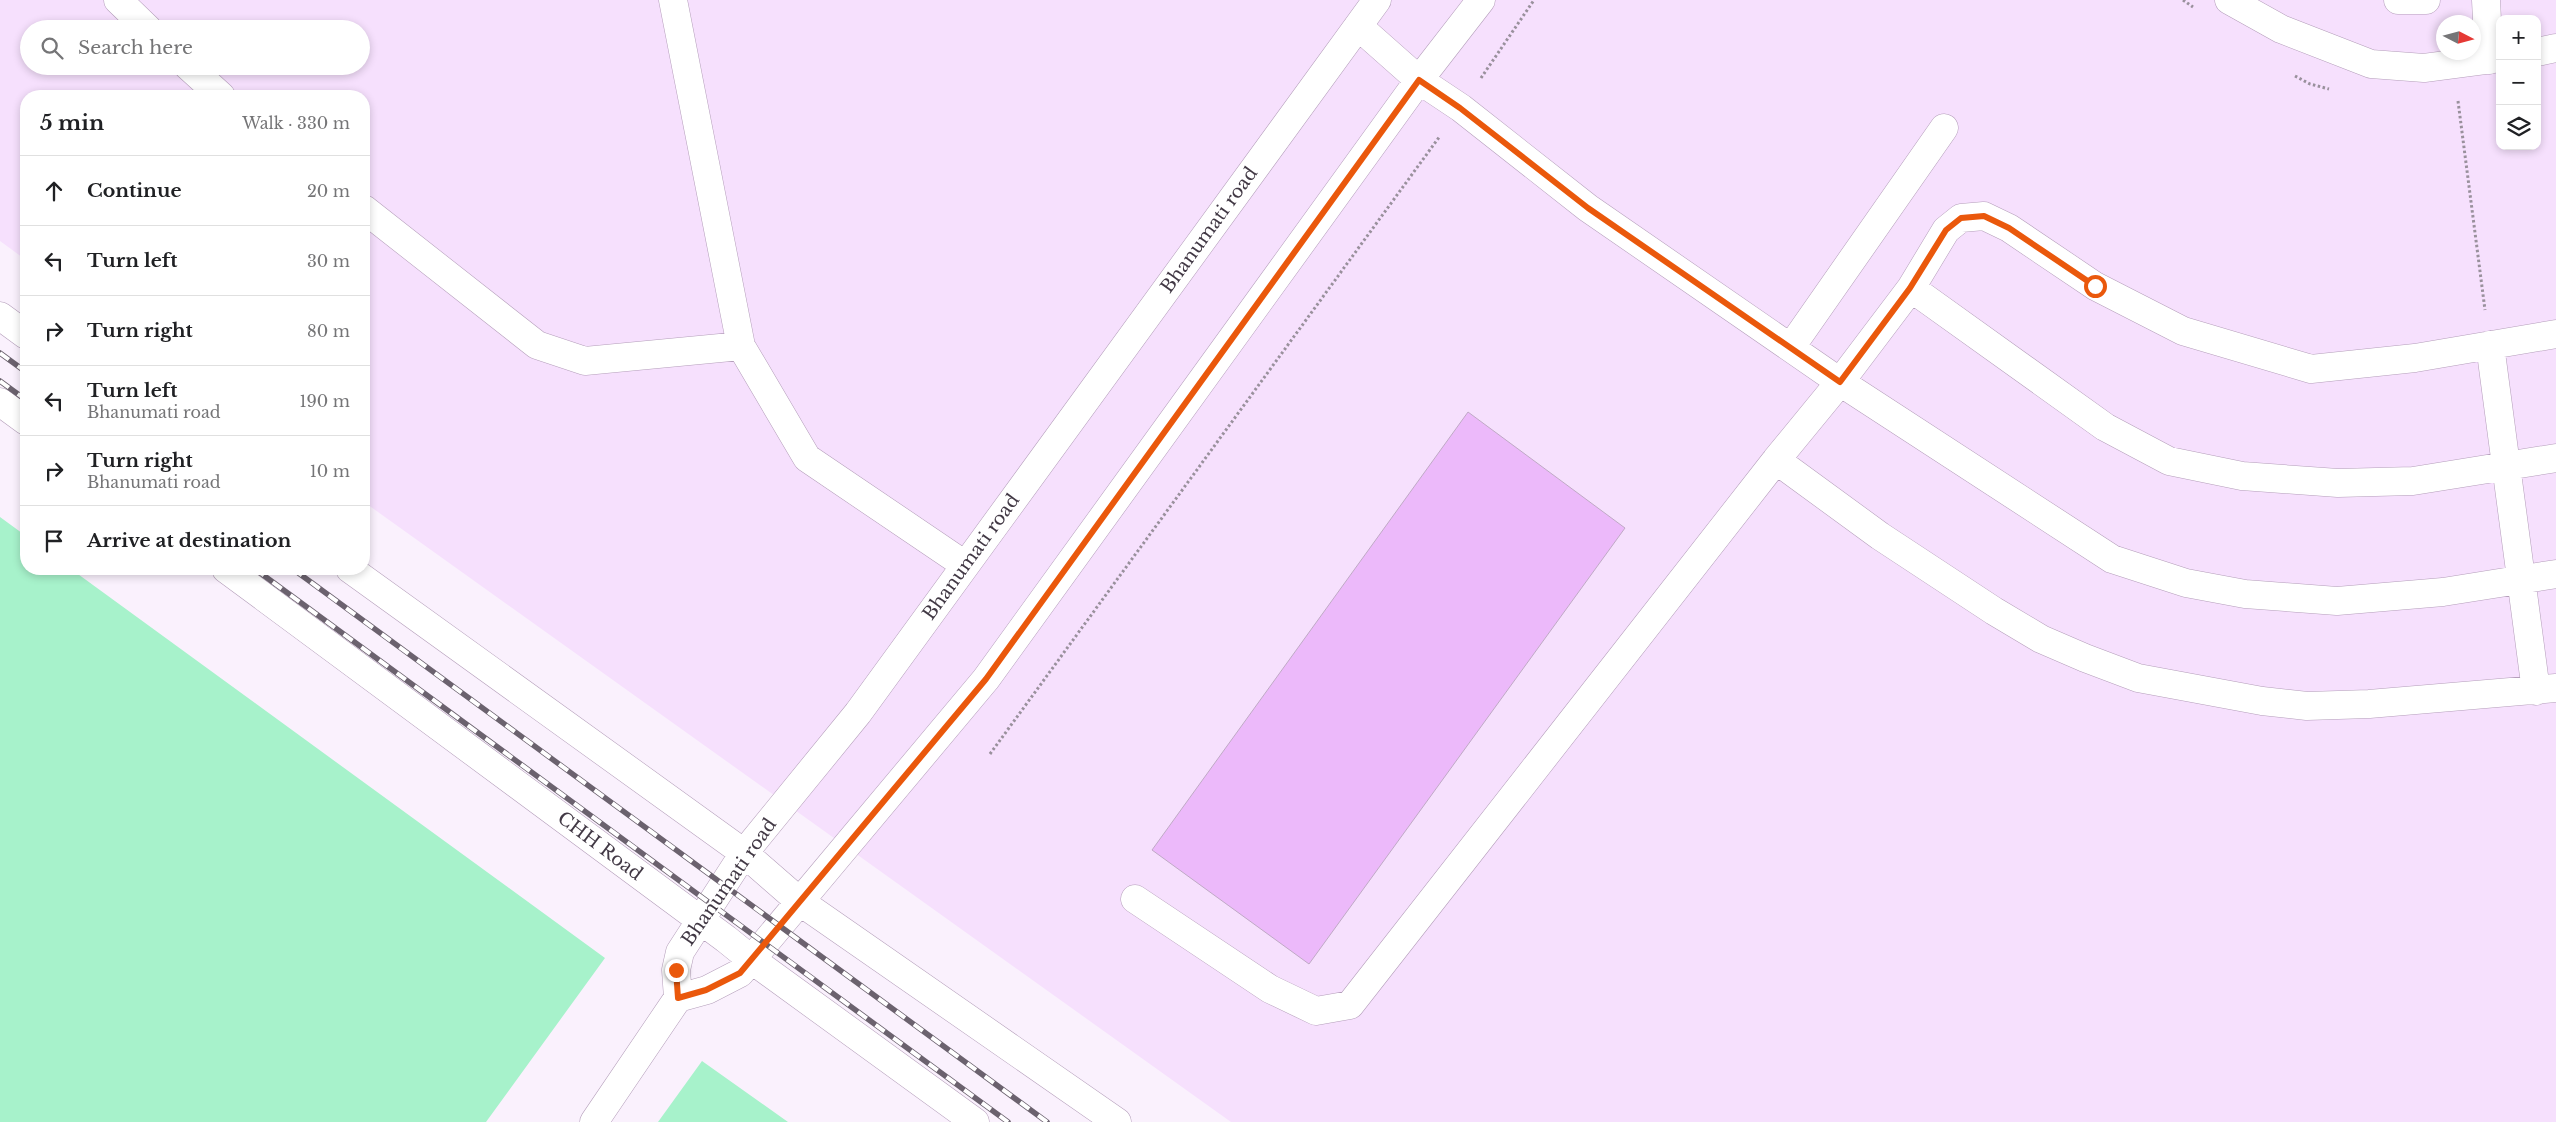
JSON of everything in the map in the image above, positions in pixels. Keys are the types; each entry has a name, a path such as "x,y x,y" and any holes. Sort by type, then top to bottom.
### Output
{"street":[{"path":"118,0 139,20"},
{"path":"672,0 740,346 807,458 965,565"},
{"name":"Bhanumati road","path":"678,998 676,970 680,952 744,854 858,713 1376,0"},
{"path":"594,1122 678,998 726,982 740,973 986,679 1419,80 1481,0"},
{"path":"2230,0 2281,29 2371,64 2424,68 2494,59 2486,0"},
{"path":"2398,0 2426,0"},
{"path":"1358,26 1419,80 1460,108 1588,208 1840,382 2112,559 2186,583 2246,594 2338,600 2443,592 2556,574"},
{"path":"2541,51 2556,48"},
{"path":"198,75 214,90"},
{"path":"1791,347 1944,128"},
{"path":"370,213 537,345 584,361 740,346"},
{"path":"1134,899 1277,992 1316,1011 1350,1005 1776,460 1840,382 1910,288 1946,230 1961,218 1984,216 2009,228 2095,286 2182,331 2311,369 2415,358 2556,334"},
{"path":"1910,288 2105,427 2169,461 2242,476 2338,483 2412,481 2556,458"},
{"path":"0,316 20,331"},
{"path":"1776,460 1880,536 1994,611 2041,639 2138,678 2262,701 2308,706 2369,704 2546,689 2521,581 2490,345"},
{"path":"0,402 20,417"},
{"name":"CHH Road","path":"234,575 752,960 975,1122"},
{"path":"358,575 744,854 799,901 1117,1122"}],"path":[{"path":"990,754 1460,108 1534,0"},
{"path":"2457,97 2490,345"}],"shaded area":[{"path":"0,0 2556,0 2556,1122 1231,1122 370,506 370,90 20,90 20,256 0,241"}],"green space":[{"path":"0,517 20,532 20,575 79,575 605,958 486,1122 0,1122"},
{"path":"702,1061 788,1122 658,1122"}],"building":[{"path":"1468,412 1625,528 1309,964 1152,850"}],"railway":[{"path":"0,353 20,368"},
{"path":"0,381 20,396"},
{"path":"263,575 1008,1122"},
{"path":"301,575 1047,1122"}],"route":[{"path":"676,970 678,998 726,982 740,973 921,759 986,679 1419,80 1460,108 1588,208 1840,382 1910,288 1946,230 1961,218 1984,216 2009,228 2095,286"}]}
